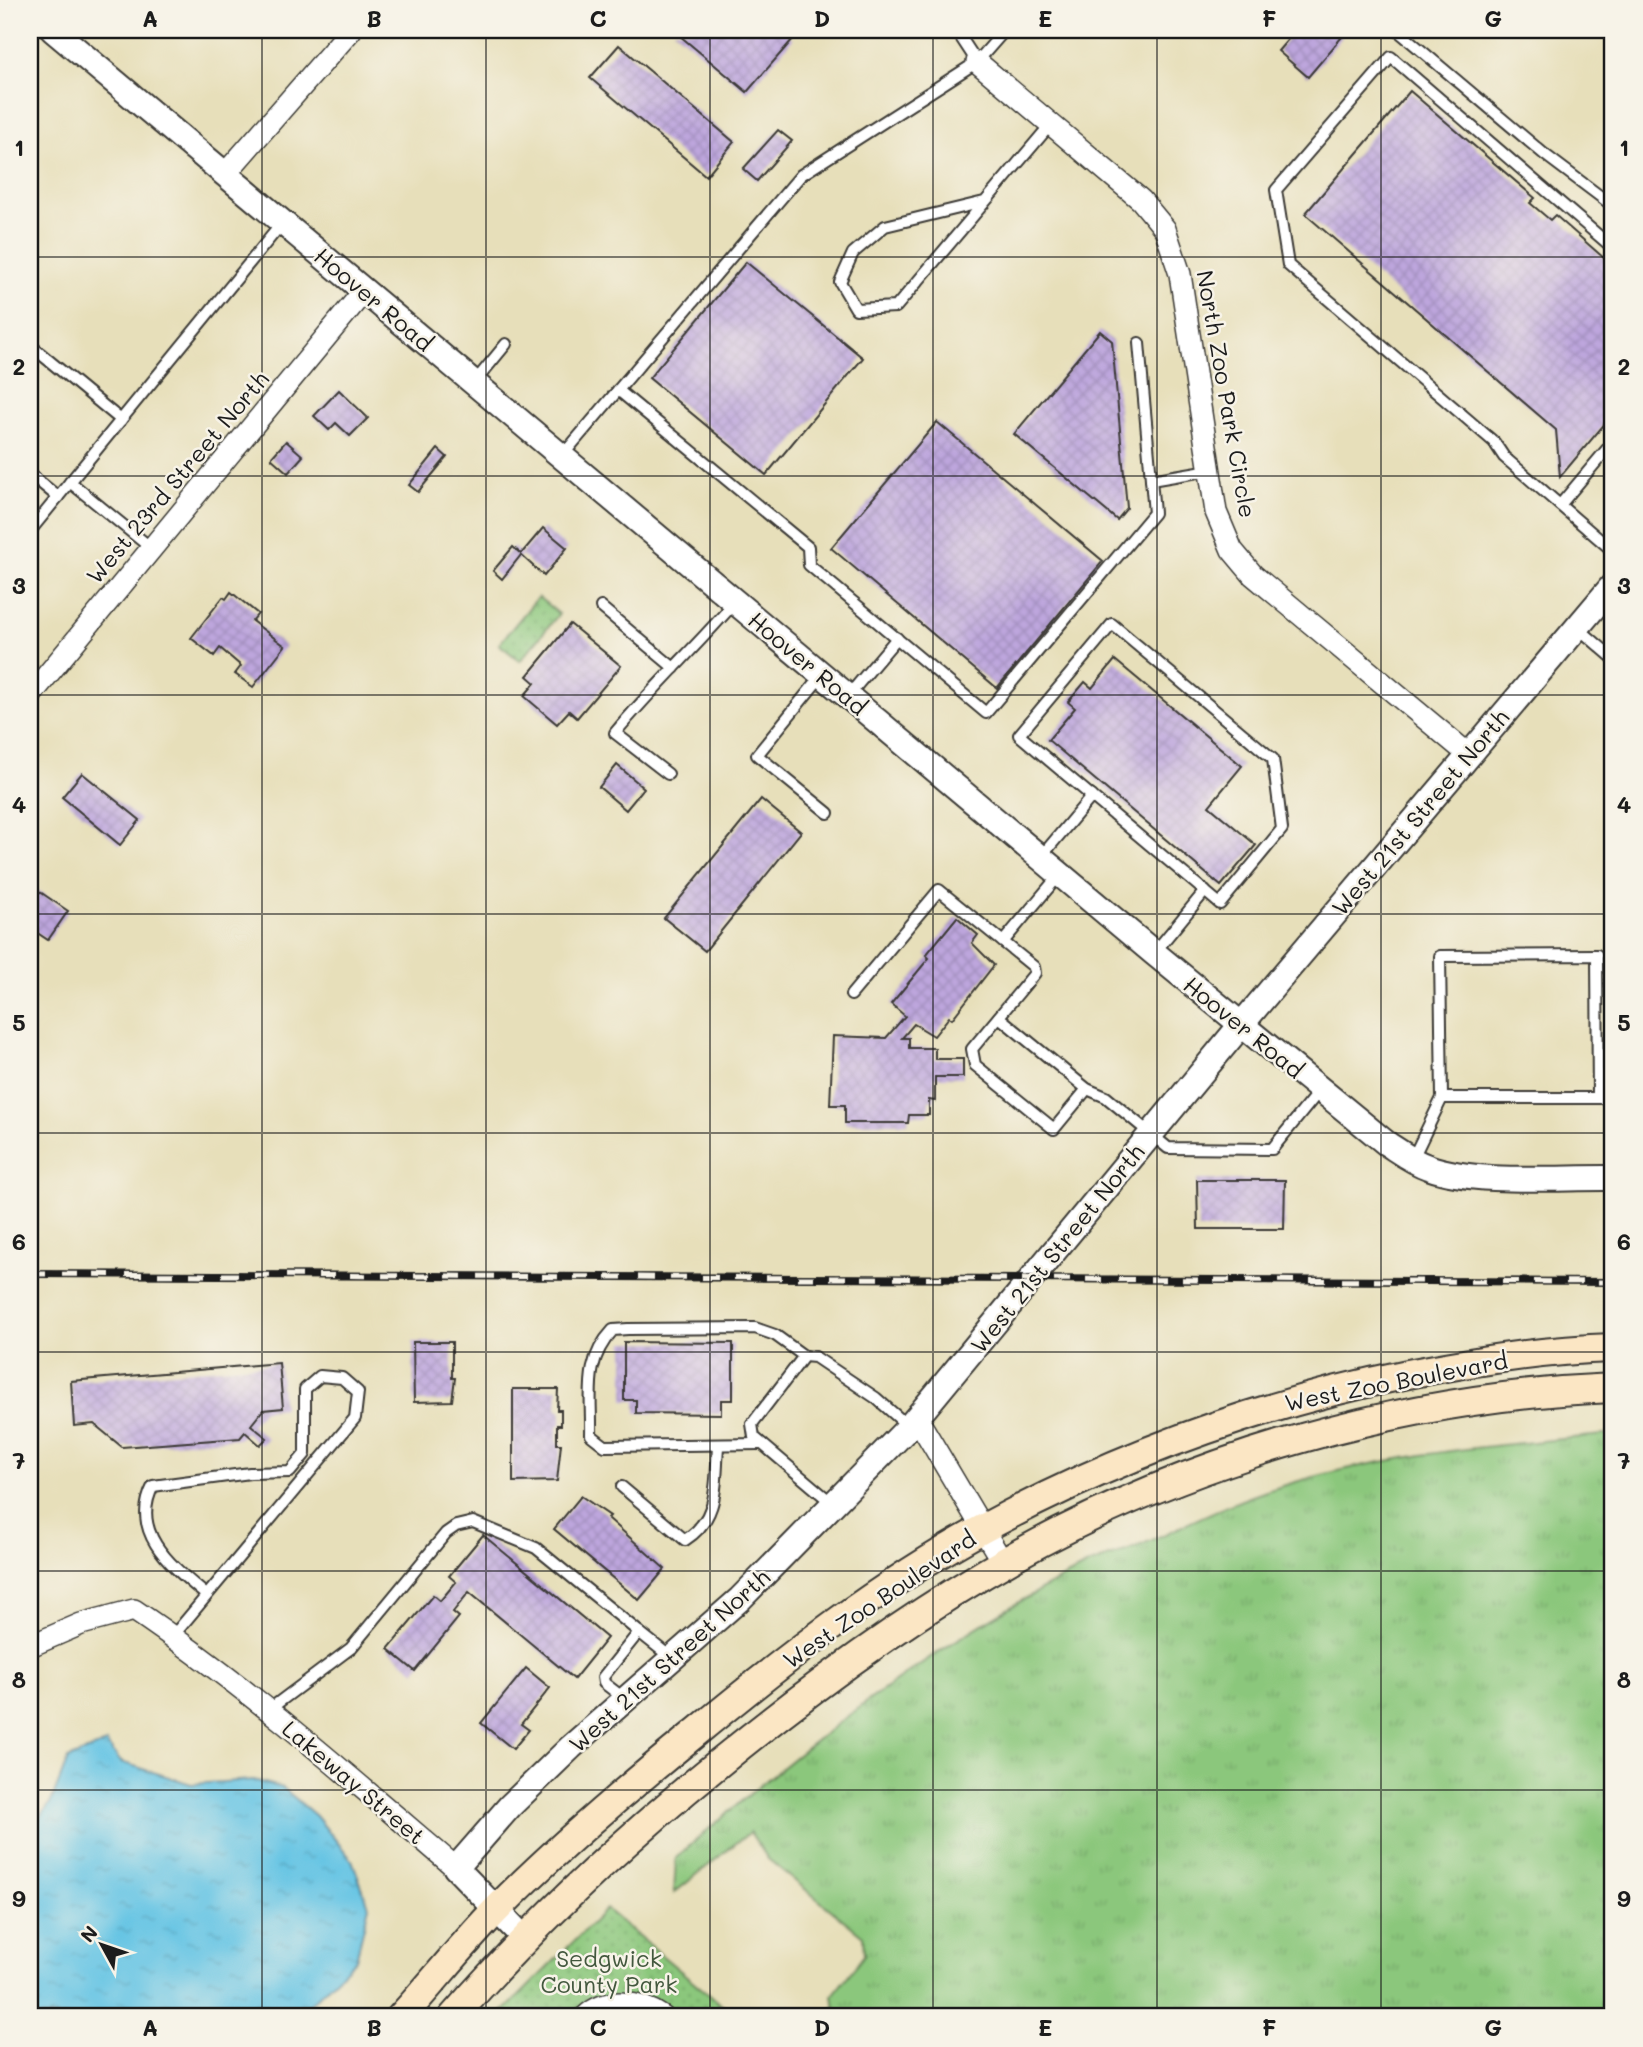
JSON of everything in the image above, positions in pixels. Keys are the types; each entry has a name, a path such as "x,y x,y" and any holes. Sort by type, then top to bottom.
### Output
{"main road":[{"name":"West Zoo Boulevard","path":"497,1910 630,1787 752,1686 876,1595 983,1529 1084,1478 1262,1409 1361,1384 1466,1363 1571,1349 1613,1348"},
{"name":"West Zoo Boulevard","path":"525,1939 670,1804 766,1724 867,1649 1003,1563 1111,1510 1192,1475 1286,1444 1351,1426 1436,1408 1522,1395 1613,1388"},
{"path":"401,2017 497,1910"},
{"path":"453,2017 525,1939"}],"street":[{"name":"Hoover Road","path":"53,30 1154,953 1320,1090 1412,1160 1448,1173 1474,1176 1613,1178"},
{"path":"226,173 351,30"},
{"name":"North Zoo Park Circle","path":"977,62 1141,200 1165,229 1180,274 1216,512 1232,550 1253,575 1469,755"},
{"name":"West 23rd Street North","path":"30,696 364,291"},
{"name":"West 21st Street North","path":"456,1868 527,1789 740,1600 835,1506 913,1422 1241,1025 1613,586"},
{"path":"913,1422 1003,1563"},
{"name":"Lakeway Street","path":"30,1646 71,1628 134,1610 173,1636 267,1711 456,1868 525,1939"},
{"path":"585,2017 601,2006 622,2003 643,2007 663,2017"}],"lane":[{"path":"956,30 977,62"},
{"path":"562,456 800,175 977,62 1005,30"},
{"path":"1397,30 1544,154 1613,206"},
{"path":"1613,248 1391,57 1276,190 1288,265 1494,442 1504,457 1613,551"},
{"path":"984,202 885,226 853,253 840,282 856,309 896,307 1051,124"},
{"path":"30,531 283,222"},
{"path":"618,390 808,547 809,565 986,713 1154,513 1139,343"},
{"path":"474,383 506,344"},
{"path":"30,345 121,420"},
{"path":"1560,505 1613,442"},
{"path":"1151,480 1210,470"},
{"path":"30,474 58,497"},
{"path":"70,482 152,548"},
{"path":"668,774 615,733 656,683 674,668 735,602"},
{"path":"601,607 674,668"},
{"path":"1112,624 1273,759 1282,829 1220,904 1205,891 1018,735 1112,624"},
{"path":"1577,627 1613,658"},
{"path":"848,696 897,638"},
{"path":"822,675 757,755 828,813"},
{"path":"1040,858 1092,796"},
{"path":"1003,942 1060,874"},
{"path":"851,995 939,890 1034,967 1035,973 972,1049 975,1065 1054,1129 1087,1089"},
{"path":"1154,953 1205,891"},
{"path":"1412,1160 1442,1098 1440,956 1597,955 1598,1098"},
{"path":"999,1017 1087,1089 1106,1097 1168,1148 1272,1149 1320,1090"},
{"path":"1442,1098 1613,1098"},
{"path":"762,1444 718,1447 605,1446 597,1443 591,1435 592,1361 602,1342 613,1330 755,1328 775,1335 804,1356 814,1357 913,1422"},
{"path":"804,1356 752,1424 754,1437 835,1506"},
{"path":"173,1636 205,1594 355,1418 358,1391 342,1378 320,1376 305,1389 304,1454 290,1472 250,1473 153,1486 144,1504 148,1525 161,1556 205,1594"},
{"path":"621,1487 685,1540 708,1520 713,1509 718,1447"},
{"path":"267,1711 351,1648 446,1533 456,1526 473,1522 536,1548 674,1659"},
{"path":"626,1700 604,1683 603,1677 639,1632"}],"green space":[{"path":"538,597 559,614 520,661 499,644"},
{"path":"1613,1434 1613,2017 836,2017 833,1995 864,1955 863,1936 768,1859 750,1832 674,1893 676,1858 820,1737 870,1699 974,1629 1084,1567 1244,1499 1320,1475 1445,1452"},
{"name":"Sedgwick County Park","path":"606,1909 736,2017 498,2017"}],"water":[{"path":"106,1743 121,1762 191,1784 254,1780 283,1788 316,1816 352,1860 369,1906 356,1959 297,2017 30,2017 30,1832 51,1802 68,1759"}],"building":[{"path":"673,30 782,30 793,39 747,92"},
{"path":"1296,30 1333,30 1342,37 1308,77 1278,51"},
{"path":"619,45 734,142 706,176 590,78"},
{"path":"1410,91 1535,198 1530,203 1550,220 1555,215 1613,266 1613,361 1606,369 1613,376 1613,414 1560,477 1556,430 1305,214"},
{"path":"778,130 792,141 757,181 743,169"},
{"path":"746,262 863,358 766,475 649,378"},
{"path":"1100,331 1112,341 1127,508 1117,520 1014,434"},
{"path":"339,390 368,418 350,436 336,423 329,430 314,416"},
{"path":"937,422 1103,561 997,688 831,548"},
{"path":"286,441 303,456 288,473 271,458"},
{"path":"438,449 447,457 418,492 409,485"},
{"path":"543,528 567,548 544,576 521,555 502,579 493,571 513,547 521,554"},
{"path":"231,592 258,614 252,621 285,646 253,687 235,674 241,666 220,648 214,656 191,638 223,597 226,599"},
{"path":"570,624 621,666 577,718 569,711 557,724 524,696 535,683 527,676"},
{"path":"1115,660 1242,766 1209,806 1256,845 1221,886 1048,740 1075,708 1068,702 1085,682 1092,688"},
{"path":"617,765 644,788 626,810 599,787"},
{"path":"82,773 140,820 120,845 62,797"},
{"path":"761,799 801,832 705,951 664,918"},
{"path":"30,885 68,911 48,940 30,928"},
{"path":"957,917 978,935 972,943 994,965 952,1019 949,1017 934,1036 914,1024 902,1038 909,1038 909,1048 935,1048 935,1059 963,1059 963,1077 935,1077 935,1101 929,1100 929,1115 909,1115 908,1123 845,1123 845,1105 830,1105 833,1036 886,1038 905,1016 891,1004 929,958 926,955"},
{"path":"1197,1180 1285,1180 1284,1229 1198,1229"},
{"path":"413,1342 452,1342 452,1378 455,1378 452,1401 414,1402"},
{"path":"624,1342 733,1343 733,1400 721,1400 721,1414 636,1413 636,1400 624,1400"},
{"path":"279,1363 283,1408 263,1410 251,1425 267,1438 260,1445 245,1432 240,1438 122,1447 94,1424 74,1426 71,1381"},
{"path":"513,1389 558,1389 557,1410 561,1410 561,1425 557,1425 557,1444 561,1444 557,1481 513,1482"},
{"path":"581,1496 610,1516 608,1518 665,1569 639,1600 554,1529"},
{"path":"483,1535 607,1638 574,1679 469,1592 453,1612 459,1617 415,1671 388,1649 433,1595 440,1601 456,1582 449,1576"},
{"path":"526,1668 550,1688 521,1724 529,1730 513,1749 481,1723"}],"railway":[{"path":"30,1274 1613,1282"}]}
